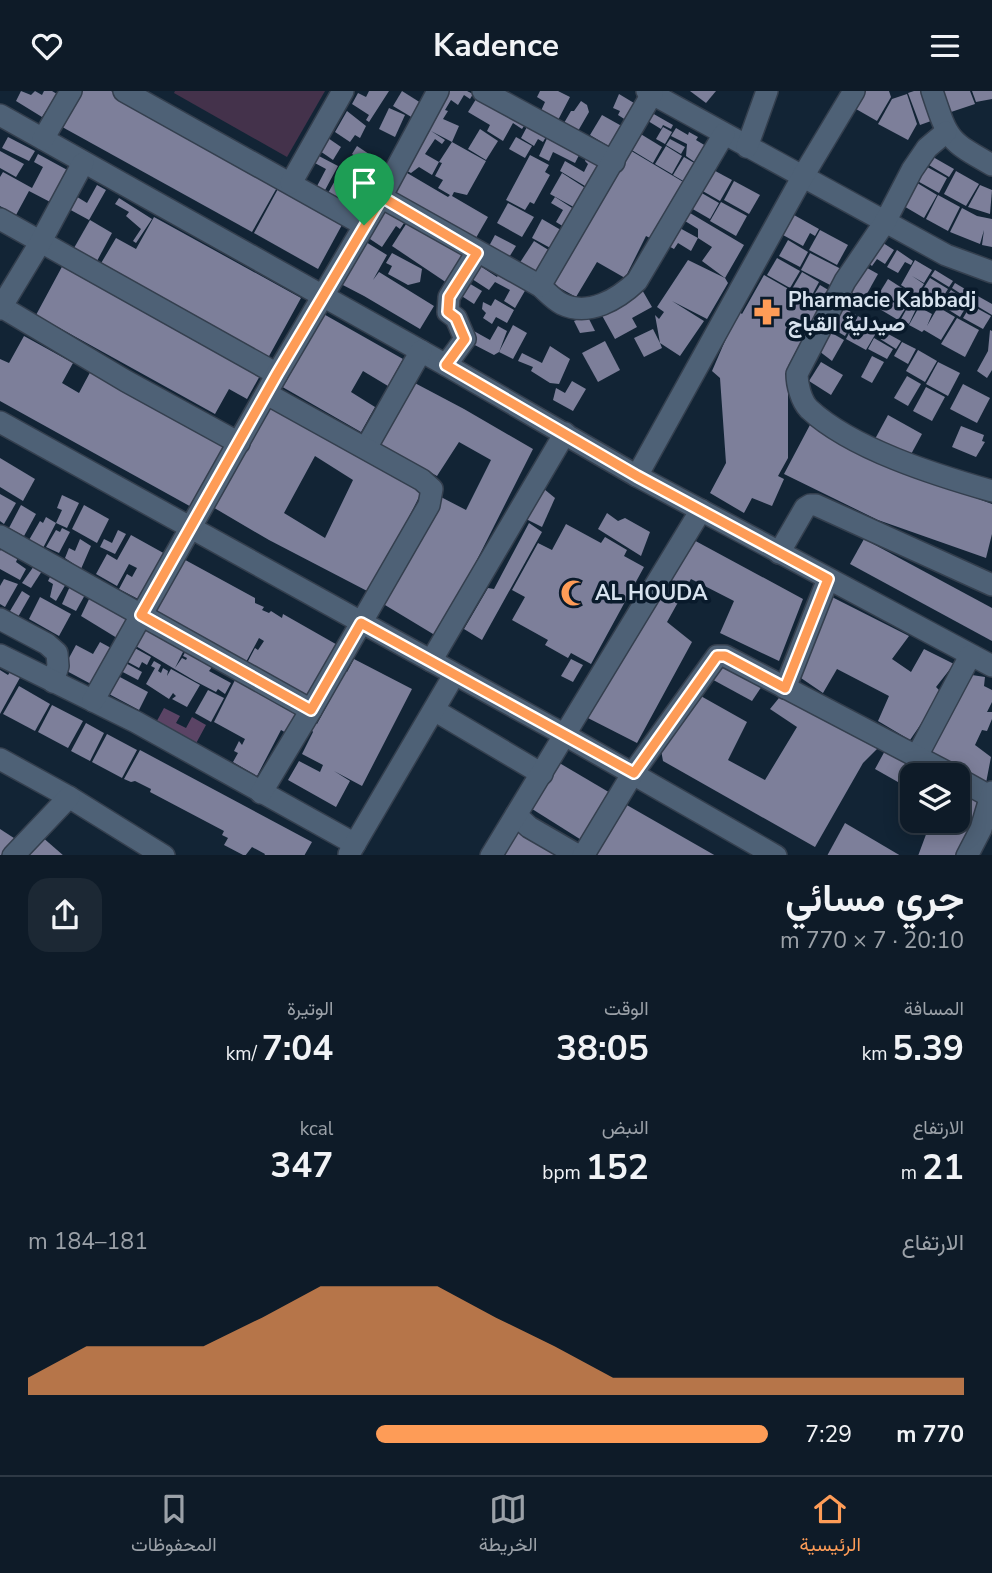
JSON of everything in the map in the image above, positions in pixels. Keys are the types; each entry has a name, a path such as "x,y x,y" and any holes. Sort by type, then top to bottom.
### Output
{"street":[{"path":"43,139 71,91"},
{"path":"124,91 159,99 291,183 364,225"},
{"path":"291,183 343,91"},
{"path":"93,701 277,374 382,197 438,91"},
{"path":"483,91 614,162"},
{"path":"747,147 767,91"},
{"path":"637,476 803,176 854,91"},
{"path":"932,91 946,132 953,142 990,158"},
{"path":"540,286 614,162 650,92 946,255 992,272"},
{"path":"0,115 446,365 637,476 992,666"},
{"path":"946,132 927,148 912,170 885,222 845,281 797,373 797,383 807,407 848,436 910,464 992,491"},
{"path":"382,197 477,253 540,286 561,303 580,308 606,304 637,281 723,134"},
{"path":"83,163 40,243 0,307 239,443"},
{"path":"0,219 277,374"},
{"path":"446,365 465,339 456,318 448,312 449,297 477,253"},
{"path":"366,448 421,352"},
{"path":"261,793 361,623 432,495 428,484 267,394"},
{"path":"0,422 634,773 774,855"},
{"path":"430,661 565,433"},
{"path":"779,553 805,508 816,505 992,586"},
{"path":"492,855 701,510"},
{"path":"0,536 311,710"},
{"path":"785,688 828,579"},
{"path":"0,618 47,644 57,653 58,666 53,682"},
{"path":"0,655 93,701 261,793 352,850 454,675"},
{"path":"582,855 634,773 717,656 725,656 930,763"},
{"path":"917,756 970,656"},
{"path":"433,710 541,774"},
{"path":"0,759 69,797 162,855"},
{"path":"970,784 992,794 978,849"},
{"path":"14,855 69,797"},
{"path":"516,815 529,827 579,855"}],"shaded area":[{"path":"325,91 287,157 174,93"},
{"path":"164,708 180,716 176,723 186,728 192,717 206,725 193,749 153,728"}],"building":[{"path":"21,91 31,95 35,91 42,95 44,91 57,94 42,117 16,101"},
{"path":"73,91 111,91 279,184 252,232 55,123"},
{"path":"369,91 389,91 369,122 366,120 369,115 352,104 358,93 366,97"},
{"path":"402,91 421,103 413,118 393,106"},
{"path":"441,91 467,91 473,94 470,99 464,95 458,105 451,100 445,110 448,111 443,119 459,126 452,142 431,131 445,140 442,144 435,139 425,154 439,162 432,175 419,167 411,173 403,169"},
{"path":"540,91 558,91 570,97 557,122 540,113 545,102 537,97"},
{"path":"690,91 716,91 706,103"},
{"path":"866,91 889,91 891,97 877,121 856,109"},
{"path":"922,91 931,121 920,125 908,93"},
{"path":"940,91 970,91 975,104 948,113"},
{"path":"972,91 992,91 992,99 976,102"},
{"path":"619,94 639,106 629,122 618,115 620,111 613,108"},
{"path":"907,94 917,124 908,140 878,124 892,99"},
{"path":"478,96 526,123 522,129 513,123 503,141 487,131 490,125 468,112"},
{"path":"581,101 587,105 589,112 578,131 564,123"},
{"path":"389,108 405,115 395,137 379,129"},
{"path":"347,111 366,126 360,138 355,135 350,142 335,132"},
{"path":"652,113 673,125 671,129 663,125 661,129 648,121"},
{"path":"602,115 627,129 615,150 590,135"},
{"path":"528,125 547,135 543,142 538,139 534,146 521,138"},
{"path":"663,127 672,132 665,144 656,139"},
{"path":"676,128 698,137 696,140 706,146 696,163 686,156 687,144 671,136"},
{"path":"480,129 498,141 486,160 468,149"},
{"path":"639,133 662,147 653,163 630,149"},
{"path":"549,134 582,149 575,163 553,152 549,161 539,156"},
{"path":"8,137 35,151 29,161 2,148"},
{"path":"516,137 532,146 525,158 509,149"},
{"path":"328,138 341,147 333,160 320,151"},
{"path":"670,139 685,147 681,154 666,145"},
{"path":"452,142 486,161 467,195 454,192 452,196 488,217 473,243 389,192 402,170 448,197 450,195 438,188 443,180 435,176 442,163 439,162"},
{"path":"357,146 381,162 370,179 361,174 367,164 352,154"},
{"path":"666,146 682,156 672,174 655,164"},
{"path":"628,149 685,183 652,239 646,236 625,278 597,262 576,297 549,282"},
{"path":"0,151 24,164 16,177 0,168"},
{"path":"926,153 954,169 949,177 922,161"},
{"path":"38,154 71,172 54,204 29,191 16,215 0,206 0,177 3,172 32,188 43,167 34,162"},
{"path":"317,155 338,166 324,192 316,188 326,169 313,162"},
{"path":"530,155 549,165 545,172 550,175 534,204 530,202 525,210 506,200"},
{"path":"587,156 605,166 590,189 560,171 565,161 584,172 588,164 585,161"},
{"path":"684,157 696,164 685,182 673,175"},
{"path":"920,163 947,178 939,193 912,178"},
{"path":"343,166 345,170 375,187 360,213 327,195"},
{"path":"706,166 732,180 720,201 694,186"},
{"path":"956,171 979,184 966,206 944,194"},
{"path":"562,173 590,191 579,210 550,194"},
{"path":"734,181 760,195 749,214 724,200"},
{"path":"914,181 937,195 924,218 902,205"},
{"path":"97,185 106,190 89,220 67,208 74,195 87,203"},
{"path":"980,185 992,190 990,214 968,207"},
{"path":"279,187 343,223 318,269 254,233"},
{"path":"693,188 719,203 710,219 684,204"},
{"path":"938,195 960,207 948,231 926,219"},
{"path":"555,197 580,213 569,230 556,222 563,210 551,203"},
{"path":"119,198 152,219 136,243 133,241 141,229 126,216 129,212 115,204"},
{"path":"721,202 747,216 736,236 710,221"},
{"path":"508,203 534,217 522,237 497,223"},
{"path":"378,207 404,223 400,229 396,226 382,247 361,233"},
{"path":"962,208 977,216 992,219 992,247 982,245 984,230 980,244 950,232"},
{"path":"690,213 744,245 725,278 702,261 712,247 698,238 698,229 685,221"},
{"path":"794,215 819,229 815,236 810,233 803,246 783,235"},
{"path":"154,217 301,298 268,358 100,265 116,238 136,249"},
{"path":"542,219 566,233 556,251 532,238"},
{"path":"90,220 112,233 97,261 74,248"},
{"path":"408,221 465,257 447,283 392,246"},
{"path":"676,226 698,238 691,251 678,243 674,249 665,244"},
{"path":"820,230 848,245 837,265 809,250"},
{"path":"495,235 516,246 508,259 488,248"},
{"path":"361,239 387,255 373,280 379,272 434,306 420,329 337,282"},
{"path":"788,240 808,252 800,267 779,256"},
{"path":"534,241 555,254 540,277 519,264"},
{"path":"880,241 894,250 885,264 877,259 872,266 867,262"},
{"path":"897,250 913,261 911,265 905,262 898,273 887,267"},
{"path":"392,253 422,269 420,282 408,285 388,274 392,266 386,263"},
{"path":"810,253 843,270 834,287 801,270"},
{"path":"777,258 800,271 790,288 767,275"},
{"path":"688,260 725,278 728,283 707,319 672,301 704,321 680,356 660,343 655,315 659,319 664,312 657,307"},
{"path":"915,260 932,270 924,283 912,276 924,284 917,295 901,285"},
{"path":"64,263 262,372 247,399 229,389 215,414 36,315"},
{"path":"477,264 497,277 499,274 526,289 515,308 504,301 510,290 495,282 489,290 469,277"},
{"path":"860,264 878,274 864,299 846,289"},
{"path":"935,270 953,281 949,287 931,276"},
{"path":"802,272 819,282 810,299 792,289"},
{"path":"764,275 820,307 788,366 788,458 778,476 784,479 772,506 752,498 744,513 710,493 726,463 720,378 712,371 738,311 742,314"},
{"path":"930,278 948,289 938,305 920,294"},
{"path":"888,279 902,288 894,301 880,292"},
{"path":"467,282 482,291 474,304 460,295"},
{"path":"955,283 975,295 972,301 952,288"},
{"path":"820,285 830,291 821,306 811,300"},
{"path":"641,288 652,307 632,318 637,327 615,339 599,310"},
{"path":"904,289 913,294 905,308 896,302"},
{"path":"951,290 969,302 960,317 941,305"},
{"path":"879,294 905,309 898,320 873,305"},
{"path":"976,295 992,304 992,315 972,303"},
{"path":"495,299 514,310 507,323 496,317 492,324 483,318 486,313 482,309 483,302 491,306"},
{"path":"910,303 917,307 909,324 901,319 906,310 911,311 907,309"},
{"path":"839,305 856,315 845,336 828,326"},
{"path":"971,305 991,316 983,329 963,318"},
{"path":"919,307 932,314 927,326 938,307 955,317 941,340 909,325"},
{"path":"320,312 403,359 388,386 363,371 351,392 375,407 361,432 279,385"},
{"path":"587,315 595,331 580,333 574,321"},
{"path":"858,316 879,328 866,350 846,339"},
{"path":"957,318 979,330 965,357 941,344"},
{"path":"513,325 527,333 513,359 499,352"},
{"path":"498,326 507,331 499,352 494,355 467,341 472,330 490,340"},
{"path":"653,329 662,348 644,357 634,338"},
{"path":"881,330 901,341 896,349 877,337"},
{"path":"990,330 992,370 987,378 977,371 988,351"},
{"path":"830,332 844,340 832,361 819,351"},
{"path":"24,336 73,363 62,383 79,393 94,365 232,442 195,509 0,401 0,359 9,363"},
{"path":"874,338 893,349 887,359 868,349"},
{"path":"605,341 620,370 598,382 582,353"},
{"path":"902,342 916,349 908,364 894,356"},
{"path":"550,346 570,359 559,384 550,383 531,371 533,367 518,361 522,353 542,363"},
{"path":"918,350 937,361 925,382 906,371"},
{"path":"872,356 884,362 872,383 861,377"},
{"path":"821,362 843,375 831,395 809,381"},
{"path":"938,362 960,373 948,396 926,384"},
{"path":"907,376 921,384 908,406 894,398"},
{"path":"411,381 533,449 438,637 380,602 439,496 466,510 491,460 459,442 437,476 377,442"},
{"path":"572,381 586,389 573,411 553,400 556,388 565,393"},
{"path":"963,384 990,398 977,423 950,409"},
{"path":"926,387 945,397 932,421 913,411"},
{"path":"270,402 423,489 371,593 269,540 211,506","holes":["315,456 353,480 325,538 284,513"]},
{"path":"888,415 922,434 909,458 875,439"},
{"path":"811,423 925,479 992,504 992,534 986,558 878,520 784,474"},
{"path":"961,426 984,435 982,441 985,442 976,457 952,447"},
{"path":"0,458 35,479 23,501 0,487"},
{"path":"544,489 555,498 542,527 526,519"},
{"path":"0,494 16,503 4,524 0,521"},
{"path":"62,495 79,503 67,528 56,523 62,510 57,508"},
{"path":"21,505 36,514 24,536 9,528"},
{"path":"84,505 109,519 97,543 72,529"},
{"path":"607,513 618,521 625,518 650,532 641,556 598,529"},
{"path":"46,517 56,523 43,548 29,540 40,521 43,523"},
{"path":"529,523 542,532 482,640 464,629 488,588 494,589"},
{"name":"AL HOUDA","path":"566,524 601,543 605,537 627,550 624,556 644,567 591,664 571,653 568,658 545,645 548,640 512,620 525,597 512,590 538,543 552,550"},
{"path":"62,528 70,532 59,553 46,547 56,530 60,532"},
{"path":"118,530 126,534 115,554 100,547 104,539 112,543"},
{"path":"131,535 167,555 142,601 119,589 127,574 132,577 137,568 129,564 117,586 96,574 107,554 117,560"},
{"path":"690,538 803,599 779,661 720,633 734,601 691,579 667,622 692,642 637,743 584,716"},
{"path":"80,539 91,546 81,569 65,558 69,548 75,551"},
{"path":"864,539 992,608 992,641 850,564"},
{"path":"2,548 18,557 16,562 26,569 20,580 0,569"},
{"path":"178,556 255,598 255,603 264,607 262,610 269,613 271,611 282,618 283,614 341,647 312,699 247,663 255,648 258,650 264,641 259,638 246,662 153,610"},
{"path":"34,566 42,571 31,588 22,583"},
{"path":"52,573 67,582 56,601 50,597 53,584 48,581"},
{"path":"4,579 18,584 5,607 0,604 0,586"},
{"path":"71,584 86,593 76,611 62,604"},
{"path":"22,591 30,596 18,617 10,611"},
{"path":"830,596 909,636 892,659 911,672 924,649 954,664 936,687 942,693 910,740 878,721 889,696 837,669 823,693 798,676"},
{"path":"40,597 71,614 59,636 29,619"},
{"path":"90,597 128,617 117,638 81,616"},
{"path":"145,625 186,646 175,668 182,658 186,660 183,656 188,647 200,654 197,659 200,661 202,656 215,663 209,671 231,683 225,694 195,681 134,645"},
{"path":"100,642 111,648 91,684 63,669 76,645 93,654"},
{"path":"133,647 151,657 147,665 142,662 139,668 126,661"},
{"path":"354,659 412,689 362,786 334,771 350,781 336,807 288,780 299,761 320,772 323,765 302,754 313,732 311,729 314,722 317,724 343,670 347,672"},
{"path":"571,659 583,665 573,682 561,676"},
{"path":"719,660 764,683 752,701 706,676"},
{"path":"122,661 142,672 138,680 117,669"},
{"path":"154,661 161,665 158,671 161,673 163,668 168,671 167,676 171,669 200,685 187,707 172,699 176,696 173,693 169,699 146,684 155,668 151,666"},
{"path":"12,669 22,674 0,714 0,670 8,675"},
{"path":"972,675 985,677 984,686 992,690 992,702 987,712 992,712 992,719 987,731 982,730 975,745 991,757 986,783 970,774 970,763 950,763 928,751 962,695 958,692 962,681 968,683"},
{"path":"118,676 148,692 139,710 109,694"},
{"path":"237,676 302,713 290,735 281,730 257,776 233,762 238,753 234,751 239,741 242,745 245,739 214,722"},
{"path":"19,686 50,704 35,731 3,714"},
{"path":"208,690 224,698 211,722 195,713"},
{"path":"783,693 880,746 863,763 815,847 663,761 661,750 699,695 747,722 728,760 765,780 797,727 770,709"},
{"path":"52,705 83,721 68,748 38,732"},
{"path":"86,723 104,733 90,761 71,751"},
{"path":"107,734 137,750 122,778 92,762"},
{"path":"887,747 916,763 900,763 900,783 875,769"},
{"path":"140,750 312,842 305,855 264,855 252,847 243,855 224,845 228,838 222,835 224,831 150,792 151,789 124,779"},
{"path":"556,761 612,794 583,841 529,807"},
{"path":"970,793 985,801 970,832"},
{"path":"625,804 714,855 597,855"},
{"path":"845,823 899,855 828,855"},
{"path":"516,828 562,855 501,855"},
{"path":"0,829 17,840 4,855 0,855"},
{"path":"927,833 969,833 958,855 918,855"},
{"path":"41,836 63,855 25,855"}],"place":[{"name":"Pharmacie Kabbadj صيدلية القباج","path":"767,312"},
{"name":"AL HOUDA","path":"574,593"}],"route":[{"path":"382,197 477,253 449,297 448,312 456,318 465,339 446,365 637,476 828,579 785,688 725,656 717,656 634,773 361,623 311,710 141,615 364,225 382,197"}]}
